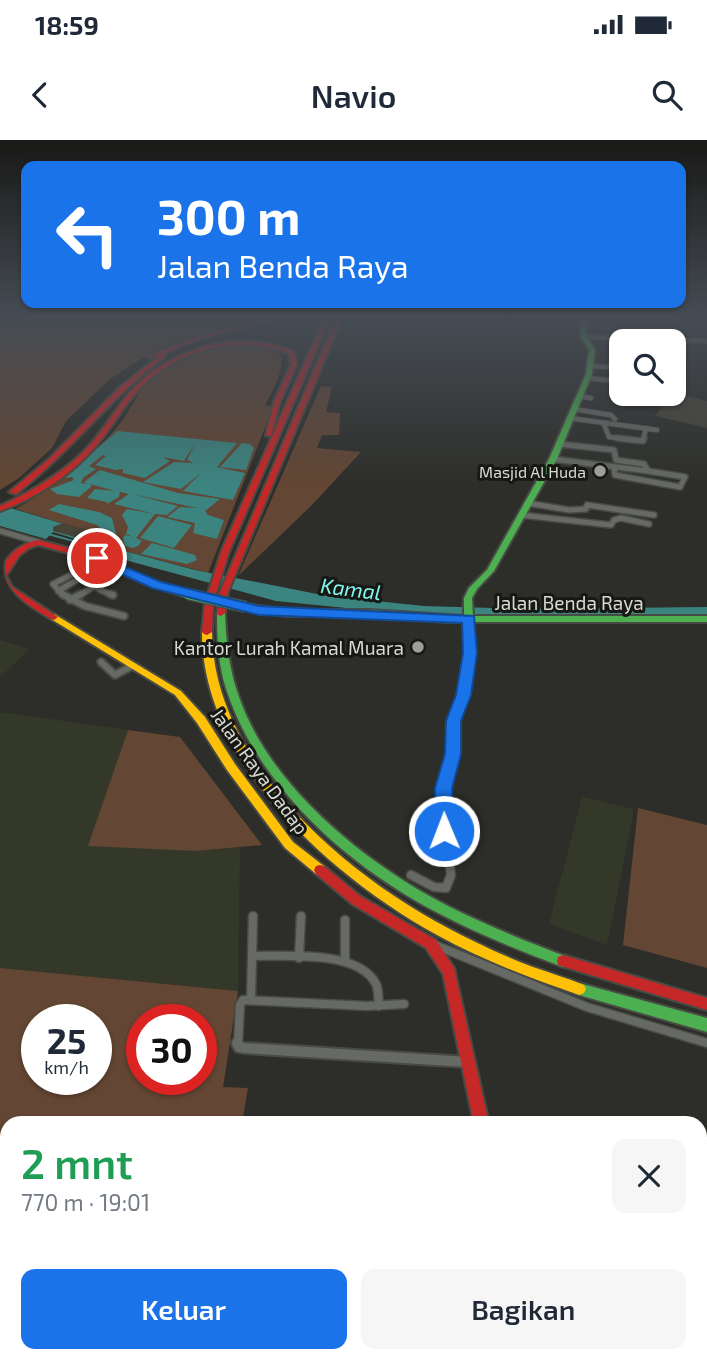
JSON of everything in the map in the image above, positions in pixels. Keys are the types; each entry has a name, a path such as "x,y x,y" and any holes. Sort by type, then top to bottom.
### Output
{"main road":[{"path":"66,451 95,404 128,373"},
{"path":"0,509 66,451 114,392 136,373"},
{"path":"6,502 61,474 85,454 153,373"},
{"path":"268,436 277,402 290,373"},
{"path":"233,533 231,520 296,373"},
{"path":"303,373 233,533 220,621 222,654 229,688 244,727 278,779 309,816 355,856 410,893 453,917 522,947 604,976 707,1004"},
{"path":"258,510 272,467 311,373"},
{"path":"317,373 258,510 211,591 206,621 207,657 215,693 230,732 263,786 297,825 344,867 401,908 447,935 520,968 603,996 707,1024"},
{"path":"469,614 468,598 478,590 490,571 553,458 571,413 585,397 590,373"},
{"path":"20,546 38,542 97,558"},
{"path":"20,546 59,548"},
{"name":"Jalan Raya Dadap","path":"20,546 2,576 9,589 164,684 187,702 289,845 356,900 431,944 449,972 480,1116"},
{"name":"Jalan Benda Raya","path":"97,558 146,581 180,592 287,613 707,619"}],"street":[{"path":"588,378 609,380"},
{"path":"571,413 611,415 615,419"},
{"path":"571,413 604,424 657,430"},
{"path":"604,424 609,437 643,441 646,428"},
{"path":"559,444 614,450 616,460 647,464 648,471"},
{"path":"553,458 685,477 680,487 615,475 614,467"},
{"path":"527,503 569,510 586,509 587,505 654,515"},
{"path":"522,514 552,521 562,518 611,525 614,520 621,518 649,524"},
{"path":"0,531 20,546"},
{"path":"97,558 80,573 54,583 58,591 82,607 124,616"},
{"path":"80,573 113,596"},
{"path":"71,600 95,586"},
{"path":"411,875 434,887 446,888 451,875 444,831 443,788 453,754 454,721 463,695 469,663 469,614"},
{"path":"101,662 115,675 132,666"},
{"path":"251,1000 253,916"},
{"path":"299,958 301,916"},
{"path":"345,920 345,961"},
{"path":"431,944 587,1007 707,1043"},
{"path":"252,956 345,961 367,972 374,981 378,988 379,1006"},
{"path":"404,1004 379,1006 243,1000 240,1005 239,1047 468,1062"}],"shaded area":[{"path":"0,373 119,373 66,421 52,448 19,478 0,490"},
{"path":"160,373 279,373 265,405 273,407 208,573 91,542 94,533 15,509 56,483 84,460 116,429 148,383"},
{"path":"321,386 332,387 326,412 340,413 339,435 322,435 317,448 361,452 311,506 238,576"},
{"path":"0,640 30,649 0,677"},
{"path":"0,712 128,730 89,845 196,851 240,847 238,991 0,968"},
{"path":"128,730 180,737 262,845 196,851 88,846"},
{"path":"582,797 634,809 607,945 549,924"},
{"path":"638,808 707,825 707,968 623,945"},
{"path":"0,968 238,991 223,1087 248,1088 243,1116 0,1116"}],"water":[{"path":"117,431 237,443 217,467 245,473 233,500 183,491 201,473 181,489 143,482 174,462 194,463 187,460 196,442 184,461 163,457 170,461 145,478 123,473 123,469 95,465 106,456 103,455 89,466 96,469 83,478 81,483 87,484 84,482 100,470 178,493 220,499 205,511 208,515 224,520 217,539 193,533 195,523 167,517 180,507 197,508 132,494 178,506 167,515 155,514 114,504 129,494 120,492 119,497 107,504 87,498 95,489 115,491 90,484 92,486 79,497 57,494 50,489 74,480 72,477 64,478"},
{"path":"242,443 250,444 254,448 246,470 220,467"},
{"path":"59,504 99,512 112,518 116,534 112,542 100,539 101,529 97,525 49,510"},
{"path":"0,505 94,533 91,542 195,570 327,596 424,606 528,609 707,607 707,615 513,618 417,615 276,601 70,545 76,539 53,532 46,539 0,526"},
{"path":"127,509 155,514 136,538 142,541 138,546 125,546 125,535 134,537 126,534 128,527 122,515"},
{"path":"158,516 192,525 174,548 140,538"},
{"path":"152,543 195,555 197,560 187,564 141,554"}],"building":[{"path":"686,396 707,401 707,428 655,416 663,406 686,406"},
{"path":"63,523 89,530 92,535 82,539 53,531 53,527"}],"waterway":[{"name":"Kamal","path":"48,534 77,542"}],"traffic: fast":[{"path":"469,619 468,598 473,588 490,571 553,459 589,373"},
{"path":"180,592 246,607"},
{"path":"246,607 287,613 368,613 447,619 707,619"},
{"path":"221,613 221,636 228,679 243,719 265,757 306,808 337,838 406,889 482,929 563,961"},
{"path":"579,989 707,1025"}],"traffic: slow":[{"path":"54,617 178,693 201,720 231,767 289,845 320,870"},
{"path":"207,632 213,687 235,738 255,770 286,809 320,845 398,906 441,931 532,973 579,989"}],"traffic: jam":[{"path":"13,492 52,460 140,373"},
{"path":"0,509 45,485 76,463 134,391 153,373"},
{"path":"269,435 277,402 290,373"},
{"path":"207,632 209,603 225,552 303,373"},
{"path":"221,613 224,592 316,373"},
{"path":"54,617 9,589 2,576 16,554 38,542 97,558 146,581 180,592"},
{"path":"320,870 356,900 431,944 449,972 480,1116"},
{"path":"563,961 707,1004"}],"place":[{"name":"Masjid Al Huda","path":"600,471"},
{"name":"Kantor Lurah Kamal Muara","path":"418,647"}],"route":[{"path":"97,558 156,585 259,610 469,619 470,653 463,695 454,721 453,754 443,788 444,831"}]}
